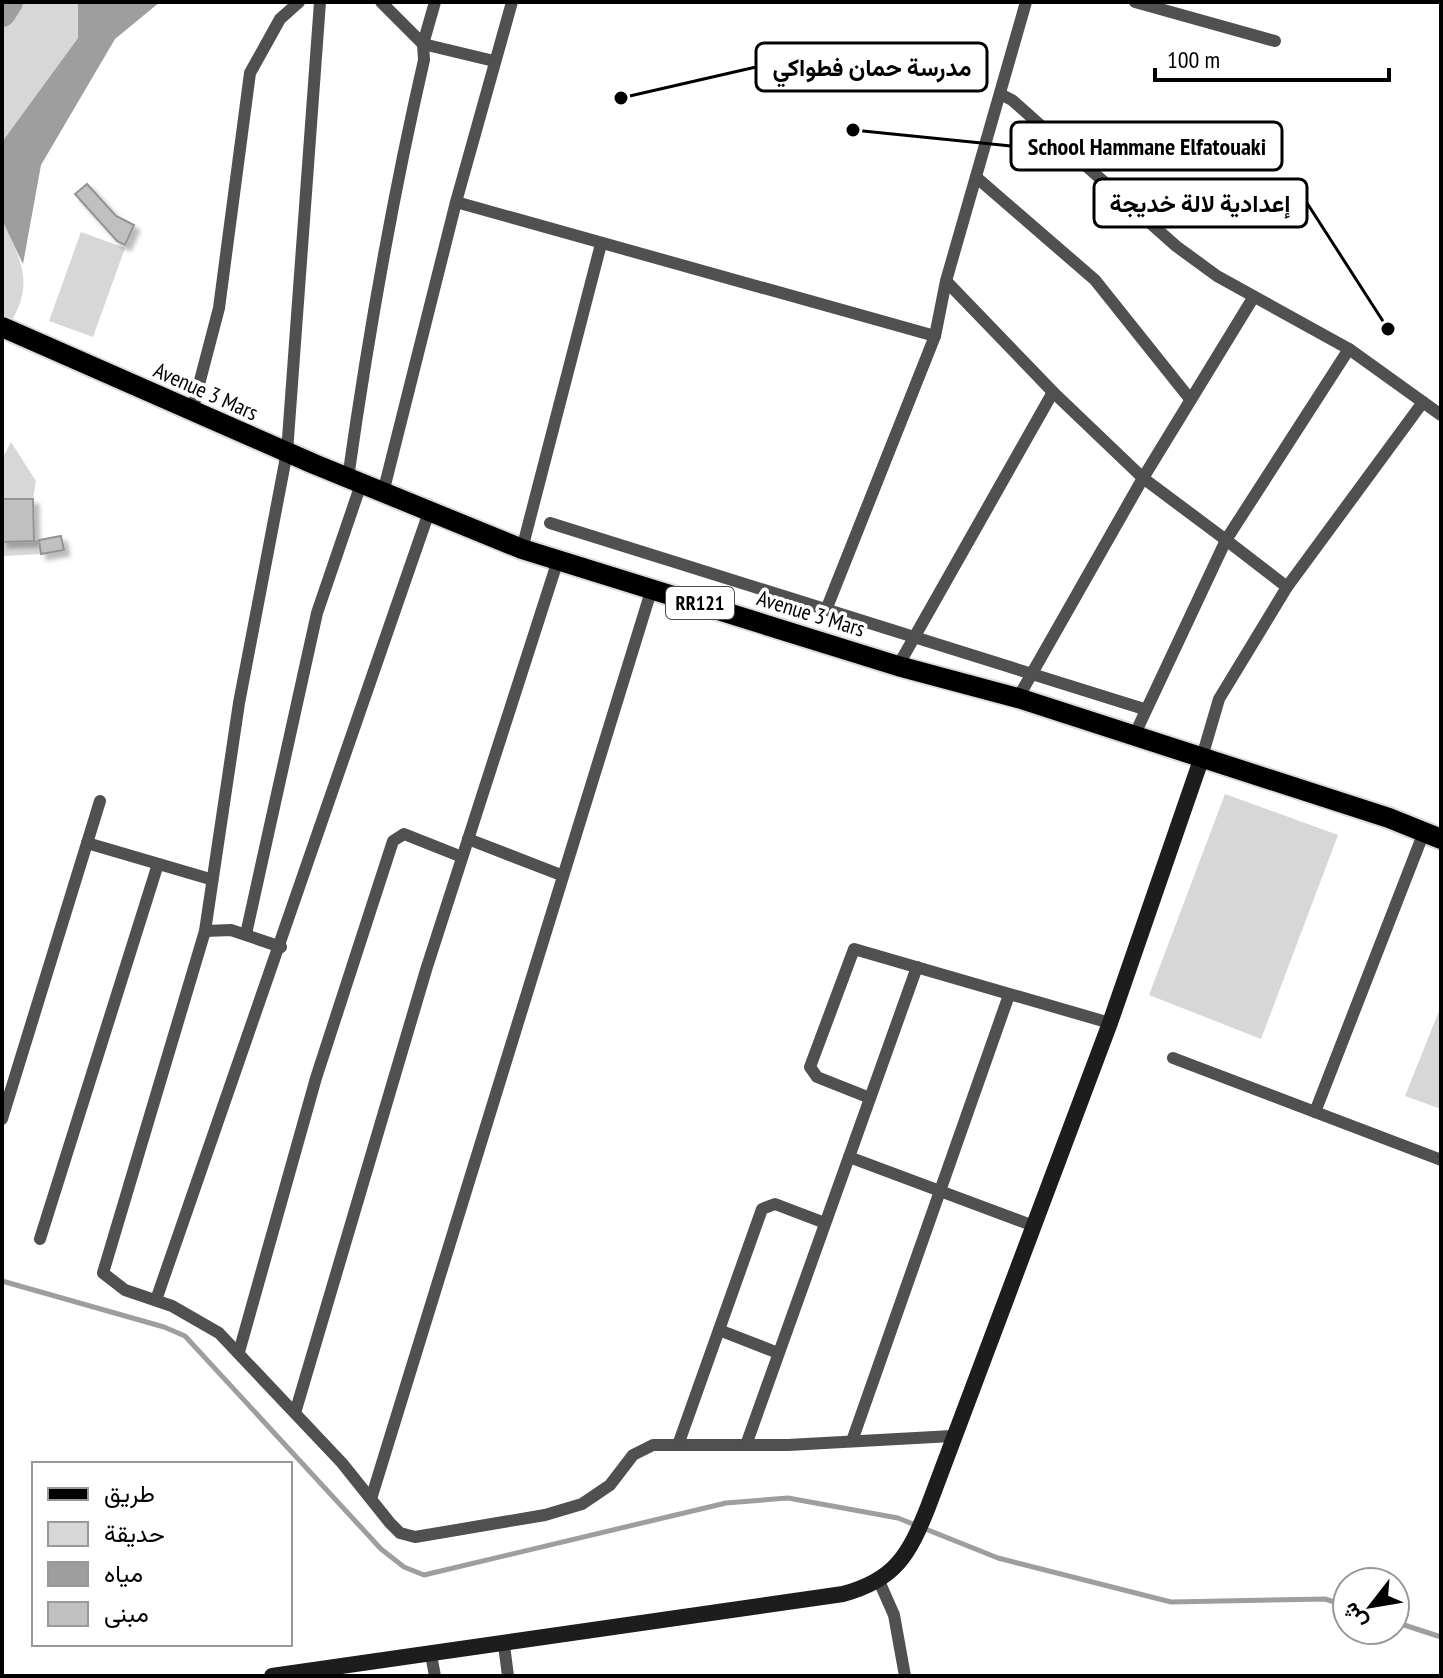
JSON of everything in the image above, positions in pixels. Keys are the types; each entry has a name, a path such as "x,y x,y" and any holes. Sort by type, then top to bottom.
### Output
{"main road":[{"name":"Avenue 3 Mars","path":"2,327 383,493 522,549 898,666 1018,698 1433,836"}],"street":[{"path":"192,411 219,308 250,73 280,19 299,2"},
{"path":"320,2 287,452 210,879 205,931 155,1104 102,1267 113,1283 199,1320 239,1352 259,1379 295,1413 400,1533 428,1536 493,1521 563,1511 599,1495 643,1448 952,1436"},
{"path":"381,2 423,44 494,61"},
{"path":"246,934 317,613 355,481 369,331 392,203 424,60 423,44 435,2"},
{"path":"383,493 456,202 512,2"},
{"path":"826,610 935,336 946,281 1026,2"},
{"path":"1135,2 1275,41"},
{"path":"1000,94 1012,100 1176,246 1253,298 1349,349 1441,415"},
{"path":"976,177 1095,280 1190,399"},
{"path":"456,202 935,336"},
{"path":"522,549 601,244"},
{"path":"946,281 1053,392 1143,478 1287,587"},
{"path":"1018,698 1030,672 1143,478 1253,298"},
{"path":"1134,736 1144,709 1226,540 1349,349"},
{"path":"898,666 1053,392"},
{"path":"276,1676 375,1670 431,1655 843,1594 879,1581 893,1569 913,1544 1034,1226 1110,1023 1219,699 1287,587 1423,402"},
{"path":"156,1300 281,947 348,738 429,512"},
{"path":"550,523 1144,709"},
{"path":"295,1413 462,857 558,560"},
{"path":"371,1499 652,588"},
{"path":"2,1119 100,801"},
{"path":"239,1352 316,1078 393,841 404,834 462,857"},
{"path":"1315,1112 1433,836"},
{"path":"468,839 561,875"},
{"path":"87,843 210,879"},
{"path":"40,1239 158,864"},
{"path":"205,931 246,934 281,947"},
{"path":"870,1098 817,1077 811,1071 811,1061 850,952 857,948 1110,1023"},
{"path":"746,1445 917,967"},
{"path":"852,1441 1009,995"},
{"path":"1173,1058 1441,1160"},
{"path":"849,1157 1034,1226"},
{"path":"678,1445 765,1206 775,1204 825,1223"},
{"path":"719,1330 778,1353"},
{"path":"879,1581 894,1615 905,1676"},
{"path":"504,1645 508,1676"},
{"path":"431,1655 435,1676"}],"green space":[{"path":"2,2 78,2 78,38 2,142"},
{"path":"2,220 17,252 23,291 2,336"},
{"path":"81,232 125,248 93,337 49,321"},
{"path":"11,442 36,481 33,499 2,499 2,459"},
{"path":"39,540 41,554 2,556 2,542"},
{"path":"1225,794 1338,835 1261,1039 1149,995"},
{"path":"1441,1006 1441,1109 1405,1096"}],"water":[{"path":"78,2 160,2 115,39 41,165 23,264 2,220 2,142 78,38"}],"building":[{"path":"87,184 116,216 134,225 125,245 117,241 75,194"},
{"path":"2,499 33,499 34,541 2,542"},
{"path":"61,536 64,550 41,554 39,540"}],"waterway":[{"path":"2,13 9,2"},
{"path":"2,1281 164,1327 185,1336 381,1549 404,1567 424,1575 726,1503 788,1498 898,1518 998,1558 1171,1602 1331,1601"},
{"path":"1411,1627 1441,1637"}],"place":[{"name":"مدرسة حمان فطواكي","path":"621,98"},
{"name":"School Hammane Elfatouaki","path":"853,130"},
{"name":"إعدادية لالة خديجة","path":"1388,329"}]}
